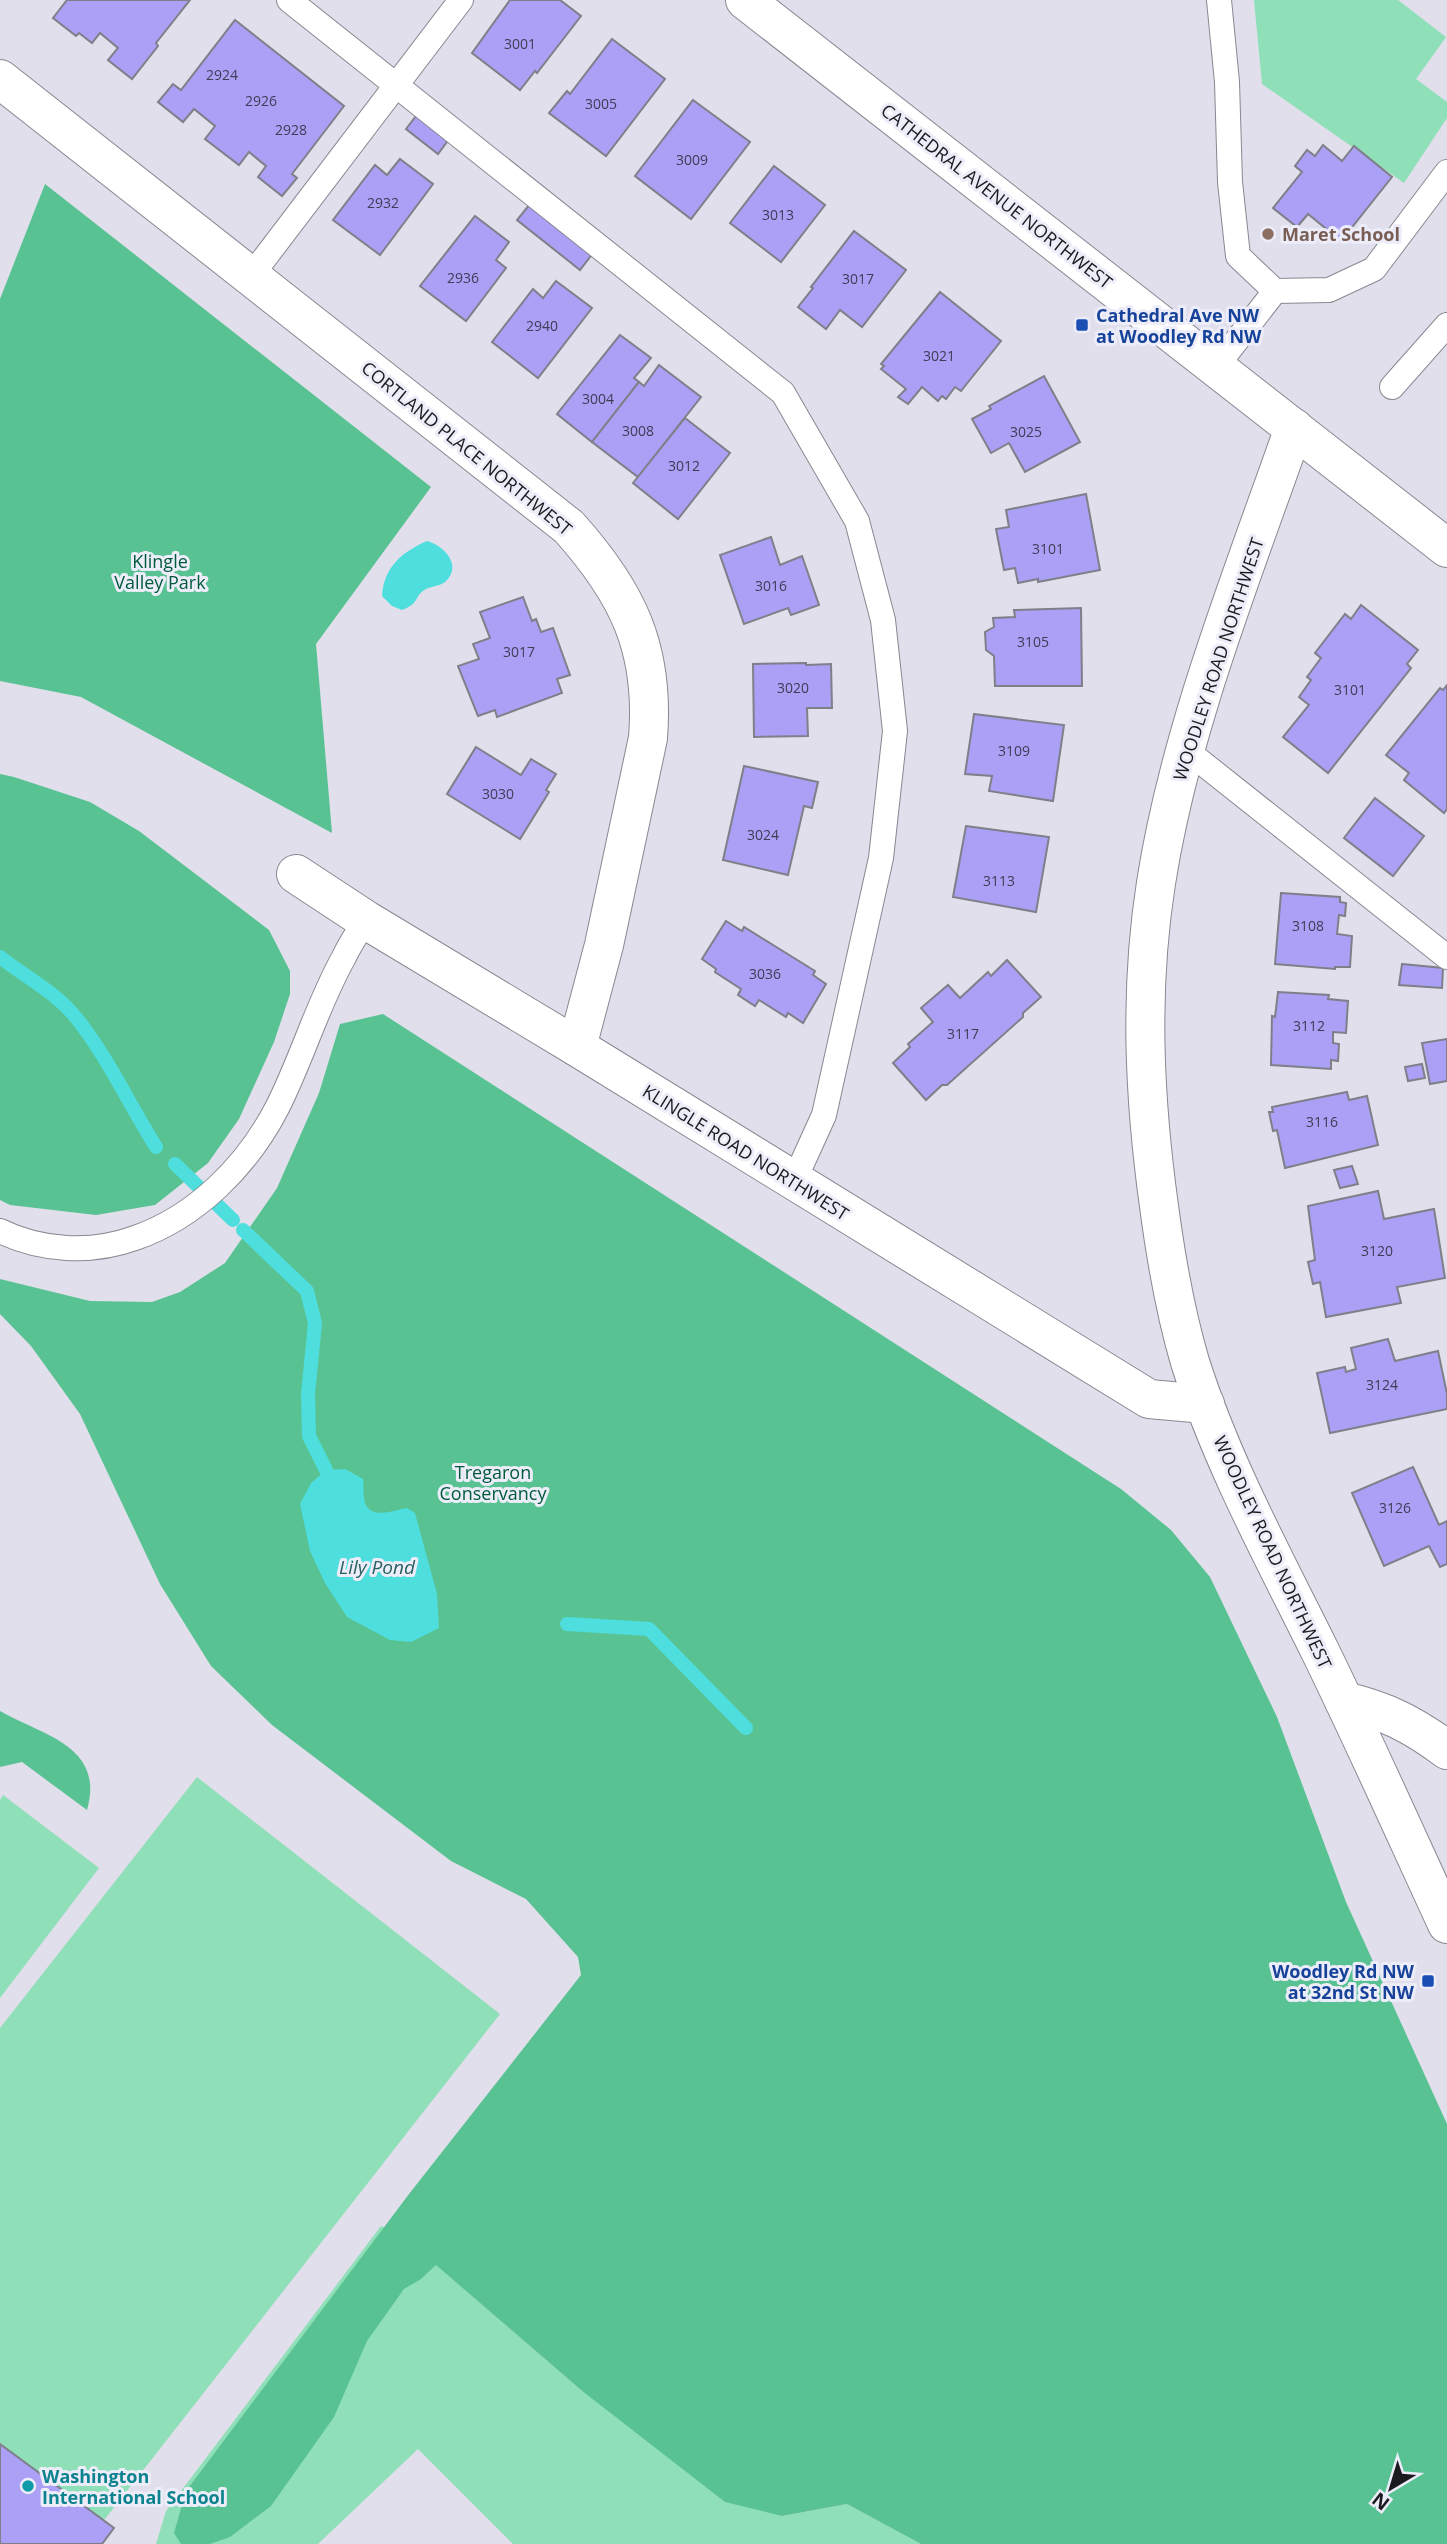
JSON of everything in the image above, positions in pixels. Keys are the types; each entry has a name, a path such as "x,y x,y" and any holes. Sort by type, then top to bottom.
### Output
{"street":[{"name":"CATHEDRAL AVENUE NORTHWEST","path":"745,0 1447,548"},
{"name":"CORTLAND PLACE NORTHWEST","path":"0,79 569,527 598,559 627,608 638,635 649,686 648,738 645,764 600,965 577,1047"},
{"name":"WOODLEY ROAD NORTHWEST","path":"1294,428 1216,653 1186,750 1163,849 1152,911 1145,998 1145,1075 1150,1146 1169,1275 1188,1352 1205,1404 1235,1479 1344,1701 1447,1924"},
{"name":"KLINGLE ROAD NORTHWEST","path":"296,874 366,920 1149,1399 1205,1404"},
{"path":"1344,1701 1377,1708 1396,1716 1418,1728 1447,1750"}],"lane":[{"path":"289,0 783,393 857,521 883,620 895,731 881,858 824,1115 794,1181"},
{"path":"251,276 461,0"},
{"path":"1219,0 1227,82 1230,181 1238,256 1275,291 1329,290 1374,269 1447,172"},
{"path":"1216,367 1275,291"},
{"path":"1392,387 1447,325"},
{"path":"1186,750 1447,957"},
{"path":"11,1236 74,1249 115,1245 162,1229 197,1205 227,1178 257,1142 277,1108 343,958 366,920"}],"green space":[{"path":"1254,0 1398,0 1446,37 1416,79 1447,102 1447,118 1404,183 1262,84"},
{"name":"Klingle Valley Park","path":"45,184 431,487 316,644 332,833 81,697 0,681 0,299"},
{"path":"0,774 90,802 139,831 269,930 290,971 290,994 274,1042 239,1119 208,1163 155,1205 96,1215 10,1205 0,1200"},
{"name":"Tregaron Conservancy","path":"383,1014 1121,1489 1171,1530 1210,1577 1277,1717 1346,1902 1447,2124 1447,2544 921,2544 847,2504 782,2516 725,2502 581,2390 436,2265 421,2279 404,2289 367,2341 334,2417 271,2506 230,2537 210,2544 181,2544 174,2533 186,2491 409,2194 581,1975 578,1957 526,1899 451,1861 272,1725 211,1666 160,1584 80,1414 31,1346 0,1314 0,1279 90,1301 152,1302 180,1292 225,1263 277,1188 319,1093 340,1024"},
{"path":"0,1711 52,1736 79,1757 87,1771 90,1788 87,1810 22,1762 0,1767"},
{"path":"197,1777 500,2014 101,2524 0,2445 0,2028"},
{"path":"3,1795 99,1868 0,1998 0,1800"},
{"path":"381,2226 402,2235 581,2390 782,2516 847,2504 921,2544 513,2544 418,2449 318,2544 156,2544 166,2511"}],"water":[{"path":"427,541 449,556 452,562 451,575 444,583 422,591 408,608 402,610 392,606 382,596 386,577 402,556"},
{"name":"Lily Pond","path":"345,1469 363,1479 365,1503 372,1511 384,1513 407,1508 415,1513 437,1594 439,1628 411,1642 390,1640 347,1617 325,1583 310,1551 300,1504 311,1483 326,1470"}],"building":[{"path":"67,0 190,0 132,79 108,60 118,48 100,33 92,43 79,33 76,36 53,18"},
{"path":"510,0 560,0 581,16 537,73 535,71 520,90 472,53"},
{"path":"235,20 344,106 292,174 297,178 282,196 258,177 266,166 249,152 239,165 205,139 215,126 194,109 183,122 158,102 173,84 181,90"},
{"path":"612,39 665,79 606,156 549,113 567,91 570,94"},
{"path":"693,100 750,142 691,219 635,176"},
{"path":"420,111 452,135 438,154 406,129"},
{"path":"1323,145 1342,161 1354,146 1392,177 1341,241 1308,214 1297,227 1273,208 1302,172 1295,166 1307,150 1315,156"},
{"path":"400,159 433,184 380,255 333,220 375,165 387,175"},
{"path":"774,166 825,205 781,262 730,223"},
{"path":"530,204 593,253 580,270 517,220"},
{"path":"475,216 509,242 496,260 506,268 466,321 420,286"},
{"path":"854,231 906,270 862,327 840,310 826,329 798,307"},
{"path":"556,281 592,308 538,378 492,342 533,289 543,298"},
{"path":"940,292 1001,341 961,391 955,387 946,399 942,396 938,401 922,387 908,404 898,397 906,389 881,369 884,366 881,364"},
{"path":"620,335 651,358 634,378 639,382 592,442 557,414"},
{"path":"659,365 701,397 638,477 592,442 639,382 644,386"},
{"path":"1044,376 1080,442 1025,472 1009,443 991,453 972,419 991,409 989,406"},
{"path":"685,418 730,453 678,519 633,483"},
{"path":"1086,494 1100,570 1038,582 1038,579 1018,583 1015,568 1004,570 996,529 1009,527 1006,510"},
{"path":"771,537 780,565 802,556 819,605 791,615 788,608 744,624 720,555"},
{"path":"523,597 532,621 536,619 541,632 553,628 570,675 557,679 562,693 497,717 495,710 478,716 458,666 479,659 473,644 490,638 480,612"},
{"path":"1361,605 1418,650 1407,664 1411,668 1328,773 1283,737 1309,705 1299,697 1311,680 1307,677 1321,658 1315,653 1345,614 1351,619"},
{"path":"1081,608 1082,686 995,686 994,656 986,650 985,632 994,627 993,618 1015,617 1014,610"},
{"path":"753,664 831,664 832,708 807,708 808,736 754,737"},
{"path":"1447,685 1447,809 1444,813 1404,780 1409,773 1386,755 1440,688 1443,690"},
{"path":"974,714 1064,725 1053,801 989,791 992,776 965,774"},
{"path":"476,747 521,775 531,759 556,774 546,790 549,792 520,839 447,794"},
{"path":"744,766 818,782 812,808 804,806 788,875 723,860"},
{"path":"1375,798 1424,836 1393,876 1344,838"},
{"path":"966,826 1049,837 1036,912 953,897"},
{"path":"1281,893 1340,897 1340,902 1346,903 1345,916 1339,915 1337,934 1352,936 1350,967 1335,969 1275,964"},
{"path":"726,921 742,931 744,927 815,971 813,975 826,984 803,1023 788,1013 786,1017 759,1000 755,1006 738,995 741,989 715,972 716,969 702,959"},
{"path":"1007,960 1041,997 1023,1013 1023,1017 947,1085 942,1085 926,1100 893,1063 910,1047 908,1044 933,1022 921,1008 948,985 960,998 988,972 991,976"},
{"path":"1402,964 1443,968 1442,988 1399,985"},
{"path":"1278,992 1329,995 1328,999 1348,1001 1346,1033 1333,1032 1333,1043 1339,1044 1338,1061 1331,1060 1331,1069 1271,1065 1272,1016 1275,1017"},
{"path":"1447,1039 1447,1081 1430,1084 1422,1043"},
{"path":"1422,1064 1425,1078 1408,1081 1405,1067"},
{"path":"1347,1092 1349,1100 1367,1096 1378,1145 1285,1168 1277,1130 1273,1131 1269,1112 1273,1112 1272,1107"},
{"path":"1352,1166 1358,1184 1340,1188 1334,1170"},
{"path":"1378,1191 1384,1219 1434,1209 1445,1278 1397,1287 1401,1303 1326,1317 1320,1282 1313,1284 1308,1262 1315,1260 1308,1206"},
{"path":"1388,1339 1395,1361 1438,1351 1447,1394 1447,1409 1330,1433 1317,1373 1345,1367 1346,1372 1356,1369 1351,1348"},
{"path":"1413,1467 1439,1525 1447,1521 1447,1564 1440,1567 1429,1546 1384,1566 1352,1493"},
{"name":"Washington International School","path":"0,2444 114,2528 102,2544 0,2544"}],"waterway":[{"path":"0,957 47,990 73,1014 106,1061 156,1147"},
{"path":"175,1164 233,1220"},
{"path":"243,1230 307,1291 315,1323 308,1394 309,1436 326,1470"},
{"path":"567,1624 649,1629 746,1728"}],"place":[{"name":"Maret School","path":"1268,234"},
{"name":"Cathedral Ave NW at Woodley Rd NW","path":"1082,325"},
{"name":"Woodley Rd NW at 32nd St NW","path":"1428,1981"},
{"name":"Washington International School","path":"28,2486"}]}
